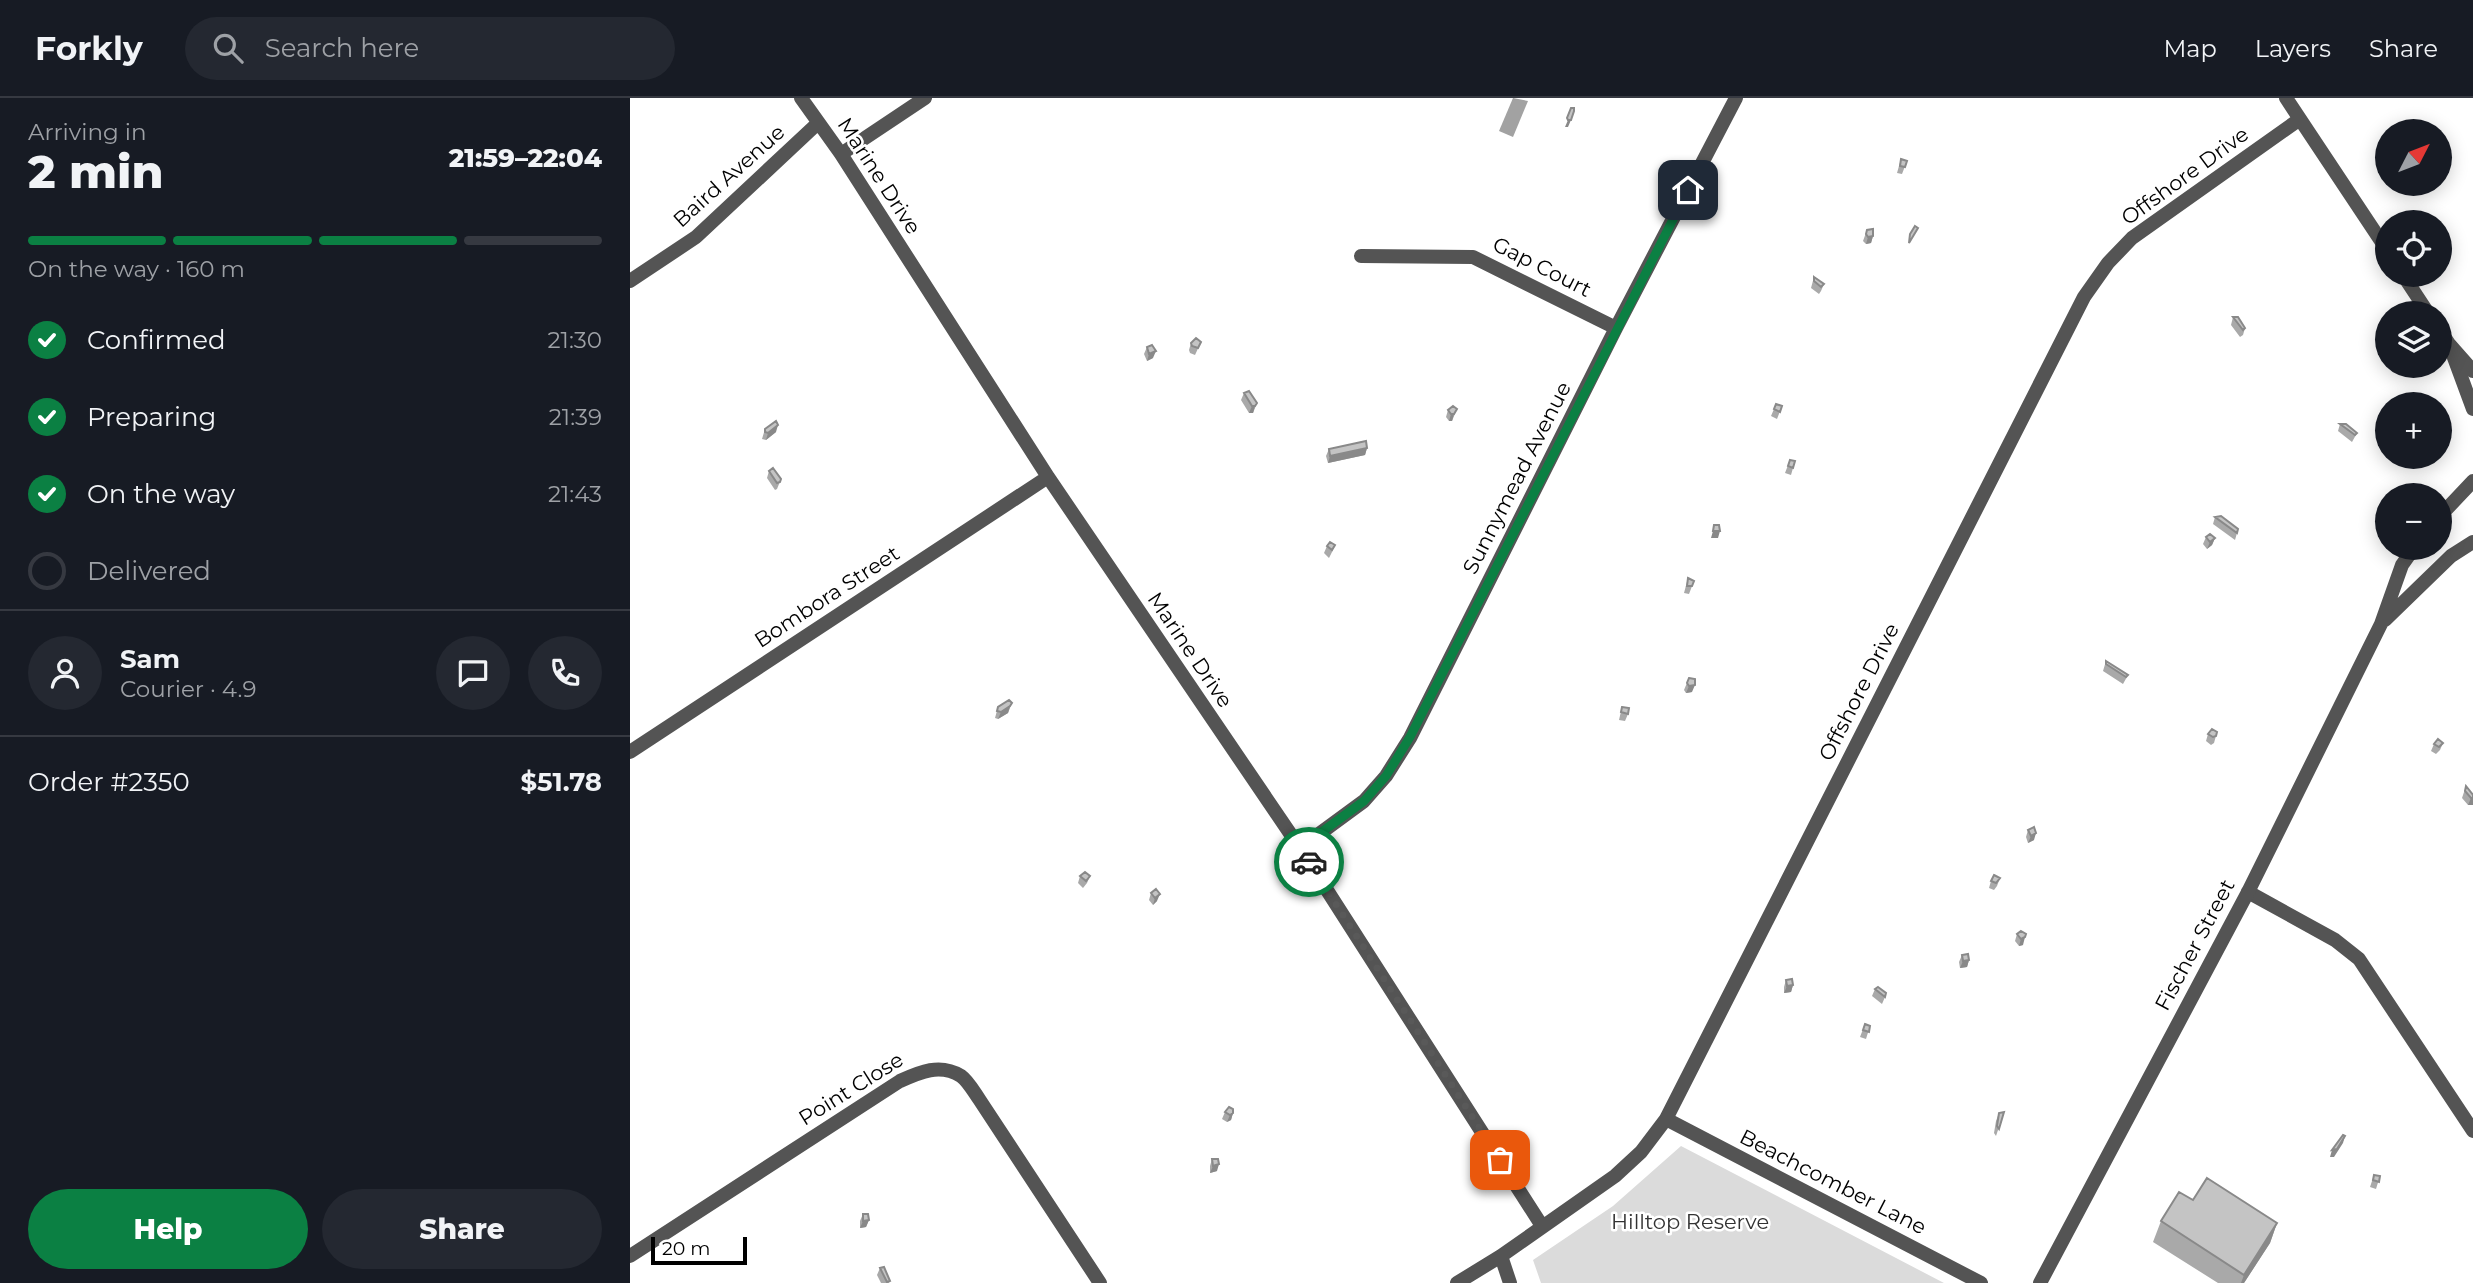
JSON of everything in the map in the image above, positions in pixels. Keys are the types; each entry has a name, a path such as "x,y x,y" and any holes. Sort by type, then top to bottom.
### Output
{"street":[{"name":"Marine Drive","path":"801,98 841,154 1048,477 1300,848 1542,1226"},
{"path":"841,154 925,98"},
{"name":"Sunnymead Avenue","path":"1300,848 1364,801 1386,776 1410,737 1616,328 1736,98"},
{"path":"2286,98 2375,232"},
{"name":"Offshore Drive","path":"1457,1283 1615,1177 1641,1152 1666,1119 2084,297 2108,263 2132,238 2300,119"},
{"name":"Baird Avenue","path":"630,281 695,237 818,122"},
{"name":"Gap Court","path":"1361,256 1474,257 1616,328"},
{"path":"2452,347 2473,371"},
{"path":"2452,352 2473,409"},
{"name":"Bombora Street","path":"630,752 1048,477"},
{"path":"2452,503 2473,481"},
{"name":"Fischer Street","path":"2381,624 2426,578 2451,556 2473,542"},
{"name":"Fischer Street","path":"2040,1283 2248,892 2381,624 2406,560"},
{"path":"2248,892 2335,940 2359,959 2473,1131"},
{"name":"Point Close","path":"630,1256 900,1081 922,1070 940,1069 962,1077 979,1099 1101,1283"},
{"name":"Beachcomber Lane","path":"1666,1119 1981,1283"},
{"path":"1501,1256 1510,1283"}],"green space":[{"name":"Hilltop Reserve","path":"1681,1146 1944,1283 1541,1283 1533,1260 1613,1206"}],"shaded area":[{"path":"1513,98 1528,101 1513,137 1499,131"}],"building":[{"path":"1571,108 1574,108 1574,111 1571,120 1568,120 1567,118"},
{"path":"1901,159 1907,161 1905,167 1900,166"},
{"path":"1915,226 1918,228 1909,243 1910,234"},
{"path":"1873,229 1873,236 1868,237 1867,230"},
{"path":"1814,277 1824,284 1821,287 1814,281"},
{"path":"2233,317 2238,317 2245,328 2243,330"},
{"path":"1196,338 1201,342 1198,348 1191,343"},
{"path":"1152,345 1156,351 1149,354 1147,347"},
{"path":"1249,391 1257,403 1255,406 1252,406 1244,393"},
{"path":"1776,404 1782,406 1780,412 1774,409"},
{"path":"1453,406 1457,409 1451,414 1448,410"},
{"path":"776,421 778,425 768,433 765,432 765,429"},
{"path":"2340,424 2346,424 2357,433 2355,435"},
{"path":"1366,441 1367,448 1330,456 1329,449"},
{"path":"1790,460 1795,461 1793,468 1788,466"},
{"path":"773,468 781,479 780,482 777,483 769,471"},
{"path":"2221,516 2238,529 2237,533 2215,517"},
{"path":"1714,525 1719,525 1720,531 1713,531"},
{"path":"2210,534 2215,538 2210,542 2206,537"},
{"path":"1330,542 1335,545 1332,550 1327,546"},
{"path":"1688,578 1694,581 1692,586 1687,586"},
{"path":"2106,661 2128,675 2126,677 2106,664"},
{"path":"1689,678 1695,679 1695,685 1689,686"},
{"path":"1009,700 1012,703 1010,706 1001,712 997,711 998,707"},
{"path":"1622,707 1629,708 1628,714 1621,712"},
{"path":"2212,729 2217,732 2213,737 2208,734"},
{"path":"2438,739 2443,743 2439,747 2434,744"},
{"path":"2466,786 2473,795 2473,798 2465,791"},
{"path":"2034,827 2036,833 2031,836 2028,830"},
{"path":"1085,872 1090,876 1086,881 1080,876"},
{"path":"1994,875 2000,878 1996,883 1991,881"},
{"path":"1156,889 1160,894 1155,898 1151,893"},
{"path":"2021,931 2026,934 2021,939 2017,934"},
{"path":"1968,954 1969,960 1963,961 1962,955"},
{"path":"1792,979 1793,985 1787,986 1786,980"},
{"path":"1878,987 1886,993 1885,997 1875,989"},
{"path":"1865,1024 1870,1026 1869,1032 1863,1030"},
{"path":"1229,1107 1233,1109 1230,1115 1225,1112"},
{"path":"2004,1112 1999,1129 1999,1113"},
{"path":"2343,1135 2345,1136 2337,1149 2332,1150"},
{"path":"1212,1159 1218,1159 1219,1164 1213,1166"},
{"path":"2374,1175 2380,1176 2379,1182 2373,1180"},
{"path":"2207,1178 2277,1223 2244,1275 2161,1221 2179,1192 2193,1200"},
{"path":"863,1214 868,1214 869,1220 863,1221"},
{"path":"884,1267 890,1281 887,1282 880,1268"}],"way so far":[{"path":"1309,862 1500,1160"}],"route":[{"path":"1309,862 1300,848 1364,801 1386,776 1410,737 1688,190"}]}
